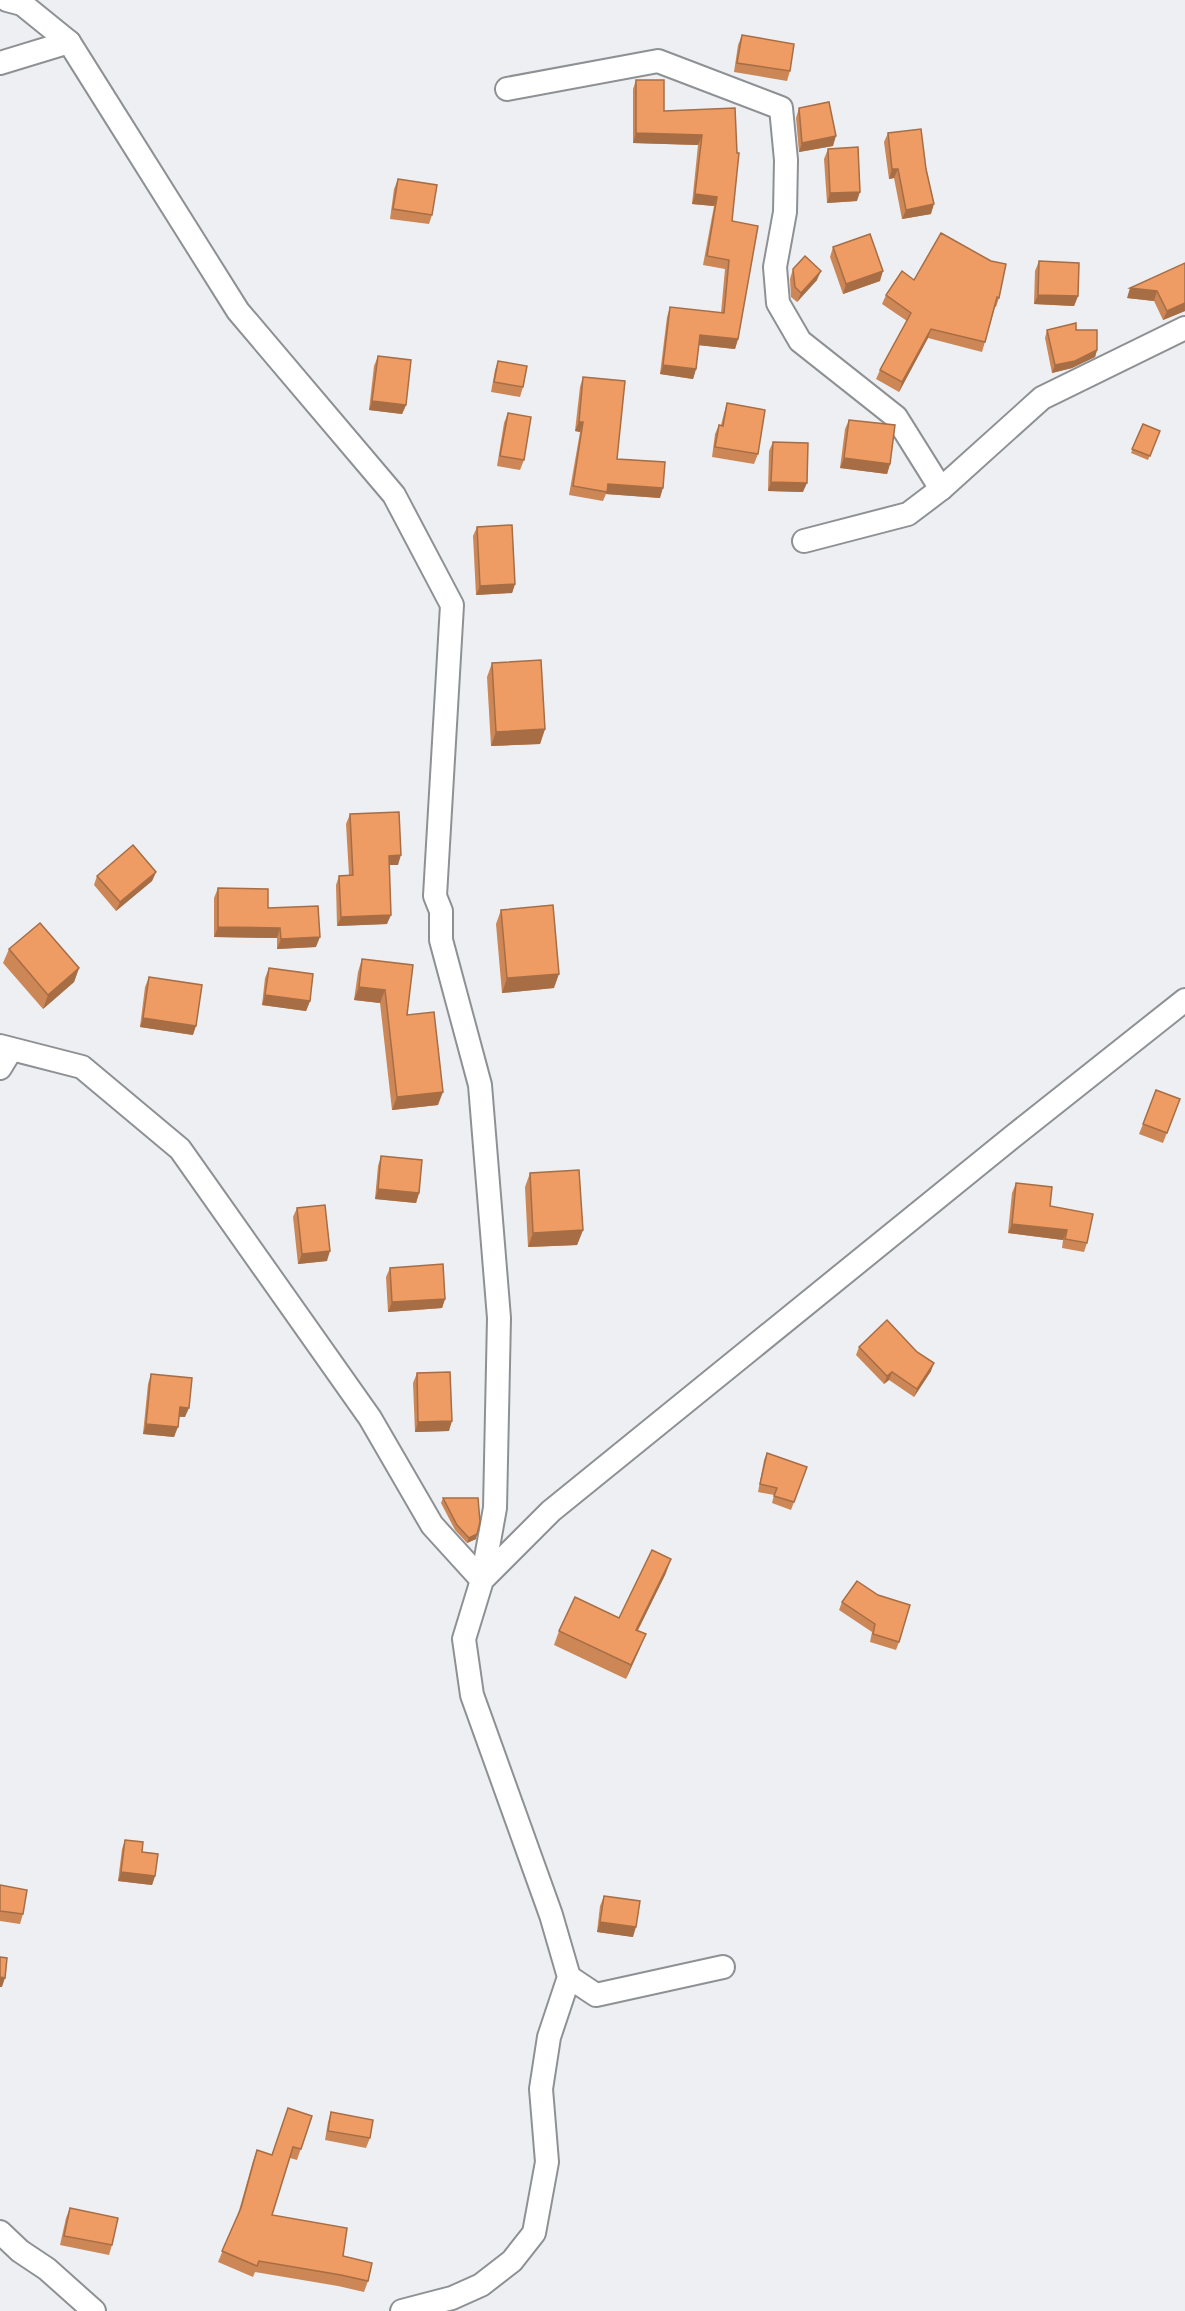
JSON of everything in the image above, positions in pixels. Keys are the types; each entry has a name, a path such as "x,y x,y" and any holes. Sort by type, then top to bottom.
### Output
{"street":[{"path":"7,0 22,4 69,42 238,311 394,495 452,605 435,896 441,910 441,940 480,1085 499,1318 495,1508 482,1580 464,1639 472,1695 551,1915 568,1977 549,2037 541,2089 547,2162 534,2233 512,2261 481,2285 452,2298 402,2311"},
{"path":"0,63 69,42"},
{"path":"507,89 658,61 781,108 786,160 785,212 775,267 778,303 800,341 896,417 941,489"},
{"path":"804,541 908,514 941,489 1042,398 1185,328"},
{"path":"482,1580 551,1511 1002,1145 1185,1000"},
{"path":"4,1055 82,1067 180,1149 370,1418 432,1525 482,1580"},
{"path":"568,1977 596,1995 723,1967"},
{"path":"0,2232 20,2251 47,2269 94,2311"}],"building":[{"path":"742,35 794,44 790,71 737,63"},
{"path":"636,80 664,80 664,111 735,108 737,153 739,153 732,221 758,226 738,339 700,335 696,369 663,365 670,307 724,313 729,260 707,256 717,197 695,194 702,135 636,133"},
{"path":"829,102 836,136 802,143 799,108"},
{"path":"921,129 926,169 934,204 906,210 898,169 892,169 888,133"},
{"path":"858,147 860,192 830,193 828,149"},
{"path":"398,179 437,185 432,215 393,209"},
{"path":"941,233 991,261 1006,264 999,298 997,297 985,342 931,329 902,382 880,370 911,313 886,295 902,271 914,280"},
{"path":"870,234 883,271 846,284 833,247"},
{"path":"805,256 821,271 801,293 795,287 793,269"},
{"path":"1039,261 1079,263 1078,296 1038,295"},
{"path":"1185,263 1185,303 1167,311 1157,291 1130,288"},
{"path":"1076,323 1076,330 1097,330 1097,350 1075,361 1055,365 1047,330"},
{"path":"378,356 411,360 406,405 372,401"},
{"path":"498,361 527,366 523,387 494,382"},
{"path":"583,377 625,381 617,459 665,462 663,488 608,484 607,492 573,486 583,422 579,422"},
{"path":"727,403 765,410 758,454 715,447 719,425 723,426"},
{"path":"508,413 531,417 524,460 500,456"},
{"path":"849,420 895,425 890,464 844,458"},
{"path":"1143,424 1160,431 1150,456 1132,449"},
{"path":"773,442 808,443 807,483 771,482"},
{"path":"512,525 515,584 480,586 477,527"},
{"path":"541,660 545,729 496,732 492,663"},
{"path":"399,812 401,855 389,856 391,915 341,917 339,876 353,875 350,814"},
{"path":"133,845 156,872 120,902 97,876"},
{"path":"218,888 268,889 268,908 318,906 320,937 281,939 280,928 218,927"},
{"path":"553,905 559,974 507,978 501,910"},
{"path":"40,923 79,968 48,995 9,949"},
{"path":"362,959 413,965 407,1015 434,1012 443,1092 397,1097 385,990 359,987"},
{"path":"269,968 313,974 310,1001 265,995"},
{"path":"149,977 202,985 196,1026 143,1018"},
{"path":"1156,1090 1180,1099 1167,1133 1143,1124"},
{"path":"381,1156 422,1160 419,1193 378,1189"},
{"path":"579,1170 583,1230 533,1233 530,1173"},
{"path":"1016,1183 1052,1187 1050,1206 1093,1214 1087,1243 1065,1239 1067,1230 1012,1224"},
{"path":"325,1205 330,1251 302,1254 297,1208"},
{"path":"443,1264 445,1299 392,1302 390,1268"},
{"path":"887,1320 917,1352 934,1363 917,1389 892,1372 887,1376 859,1347"},
{"path":"450,1372 452,1421 418,1422 417,1373"},
{"path":"151,1374 192,1378 189,1408 180,1407 178,1427 146,1424"},
{"path":"767,1453 807,1467 794,1502 774,1496 777,1488 760,1484"},
{"path":"443,1498 478,1498 480,1522 477,1534 469,1538 457,1525"},
{"path":"652,1550 671,1559 636,1630 646,1634 631,1665 559,1631 575,1597 619,1618"},
{"path":"857,1581 878,1595 910,1605 899,1642 873,1634 875,1624 842,1602"},
{"path":"125,1840 143,1842 142,1852 158,1854 155,1876 121,1872"},
{"path":"0,1885 27,1890 23,1914 0,1911"},
{"path":"604,1896 640,1901 636,1927 600,1922"},
{"path":"0,1957 7,1958 5,1978 0,1977"},
{"path":"288,2108 312,2116 301,2149 293,2147 272,2215 347,2228 343,2256 372,2263 368,2281 259,2261 257,2266 222,2251 241,2208 257,2150 272,2155"},
{"path":"331,2112 373,2120 370,2138 328,2131"},
{"path":"70,2208 118,2218 112,2245 64,2236"}]}
